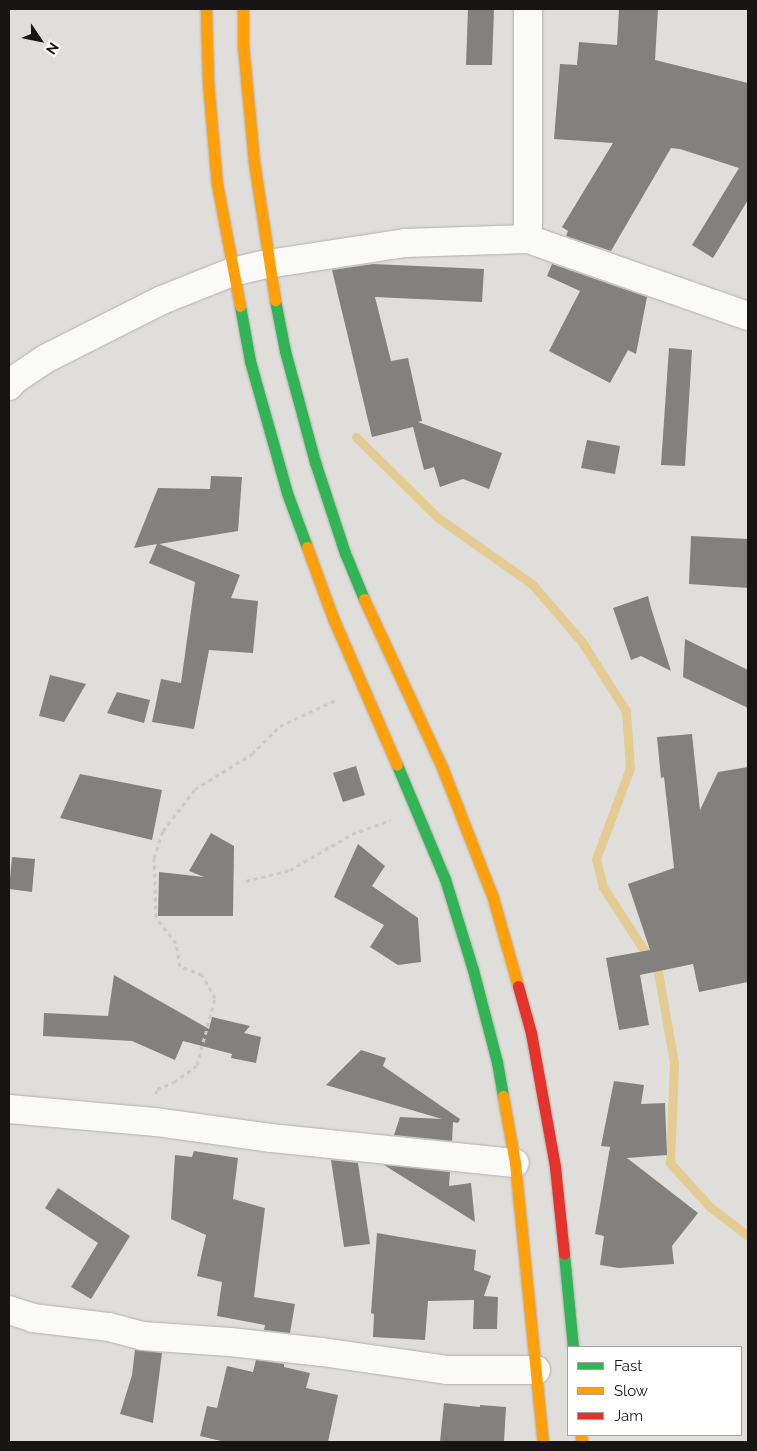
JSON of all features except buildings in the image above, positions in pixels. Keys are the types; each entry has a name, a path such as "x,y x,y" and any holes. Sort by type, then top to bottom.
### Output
{"main road":[{"path":"206,9 208,82 217,184 250,361 287,493 333,618 417,810 445,880 474,970 497,1062 515,1163 542,1442"},
{"path":"243,9 243,45 254,162 268,264 285,351 315,462 345,553 373,622 442,767 493,898 531,1034 555,1167 572,1346"}],"street":[{"path":"528,9 528,239"},
{"path":"9,386 45,359 162,300 232,272 268,264 405,243 528,239 748,316"},
{"path":"9,1109 156,1122 272,1138 515,1163"},
{"path":"9,1310 33,1318 109,1327 143,1336 304,1350 447,1370 536,1370"}],"path":[{"path":"156,1122 157,1088 174,1082 197,1065 215,998 202,975 180,966 176,943 156,917 154,858 163,831 195,789 252,754 280,726 364,689"},
{"path":"246,881 290,870 352,834 417,810"}],"waterway":[{"path":"356,437 437,517 532,584 582,642 626,711 630,768 596,859 603,887 658,972 674,1063 670,1163 710,1207 748,1236"}],"traffic: fast":[{"path":"275,300 285,351 315,462 345,553 364,599"},
{"path":"240,306 250,361 287,493 307,547"},
{"path":"397,765 445,879 473,970 497,1062 503,1096"},
{"path":"564,1254 573,1346"}],"traffic: slow":[{"path":"206,9 208,82 217,184 240,306"},
{"path":"243,9 243,45 254,162 275,300"},
{"path":"307,547 333,618 397,765"},
{"path":"364,599 442,767 493,898 518,986"},
{"path":"503,1096 515,1163 543,1442"},
{"path":"581,1436 582,1442"}],"traffic: jam":[{"path":"518,986 531,1033 555,1167 564,1254"}]}
